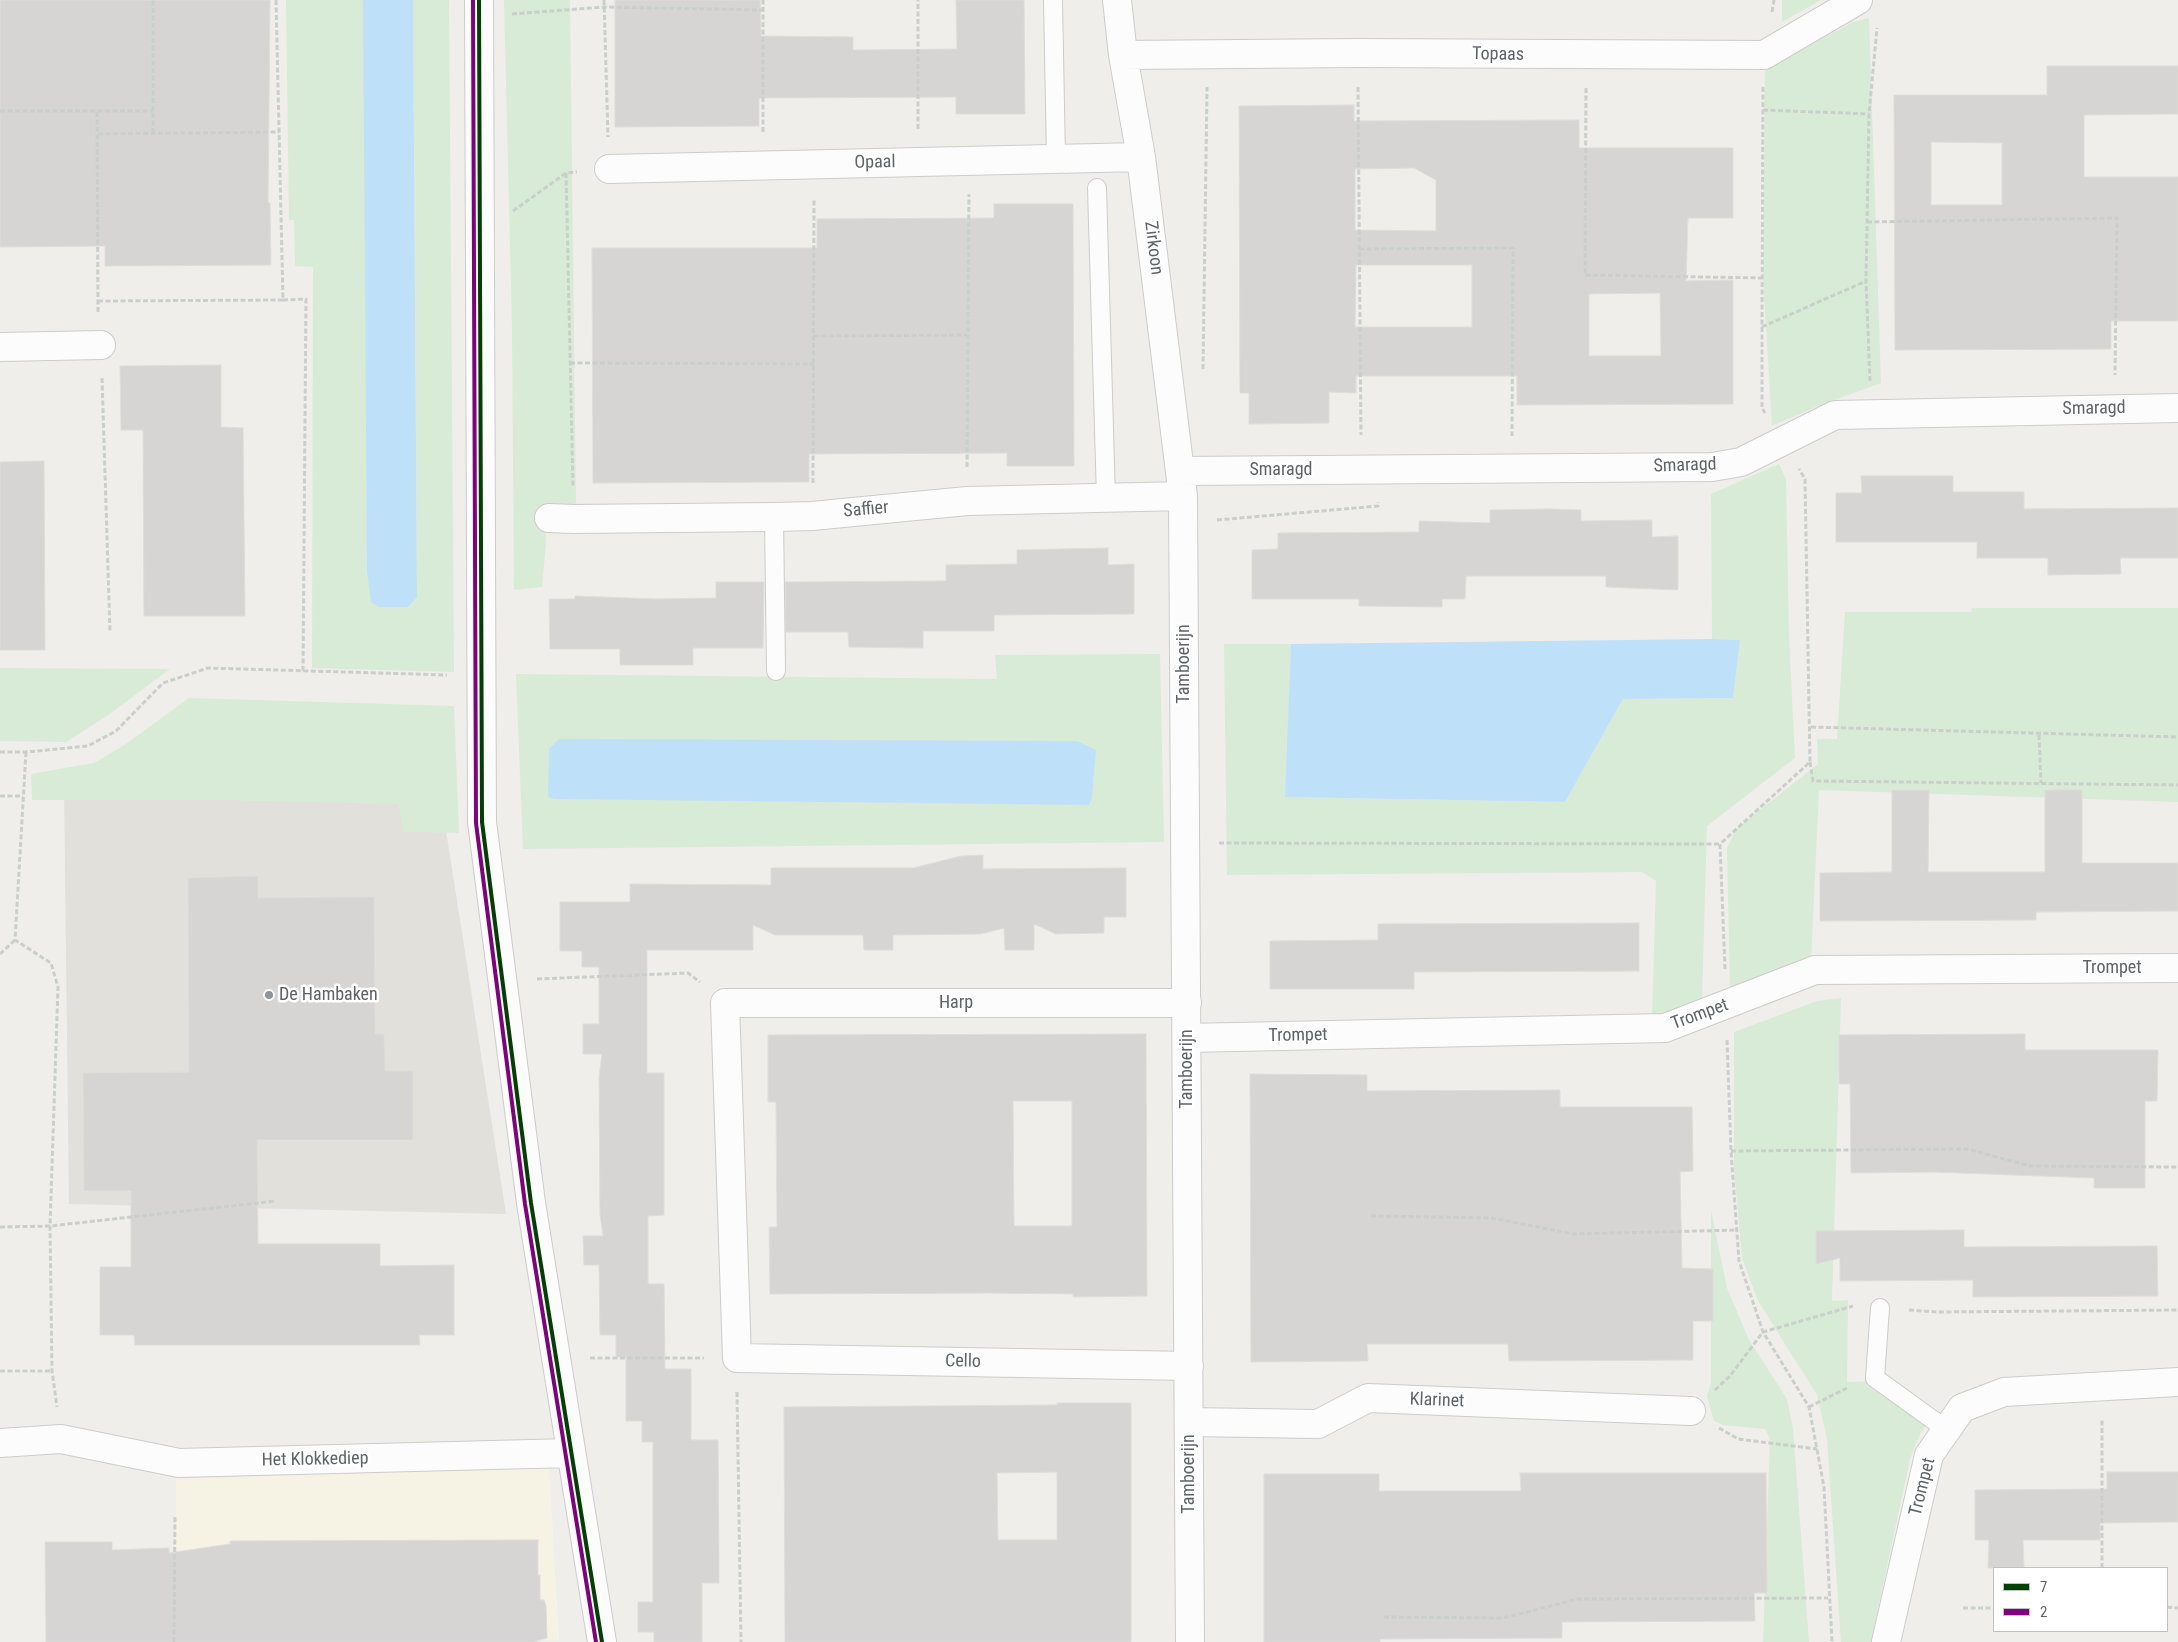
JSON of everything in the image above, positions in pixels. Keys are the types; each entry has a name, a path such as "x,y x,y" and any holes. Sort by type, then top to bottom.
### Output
{"street":[{"name":"Zirkoon","path":"1117,0 1123,56 1141,157 1183,496"},
{"path":"1764,55 1858,0"},
{"path":"479,8 482,822 530,1204 602,1642"},
{"name":"Topaas","path":"1123,56 1358,54 1764,55"},
{"name":"Opaal","path":"609,169 1141,157"},
{"path":"0,347 101,345"},
{"name":"Smaragd","path":"1183,496 1369,469 1712,467 1741,462 1835,415 2178,408"},
{"name":"Saffier","path":"561,518 812,516 966,501 1183,496"},
{"name":"Tamboerijn","path":"1183,496 1190,1642"},
{"name":"Trompet","path":"1187,1038 1665,1028 1815,970 2178,968"},
{"path":"725,1003 737,1358"},
{"name":"Harp","path":"725,1003 1186,1003"},
{"name":"Cello","path":"737,1358 1189,1366"},
{"name":"Trompet","path":"1886,1642 1929,1455 1962,1408 2004,1392 2178,1382"},
{"name":"Klarinet","path":"1189,1422 1318,1424 1368,1398 1692,1411"},
{"name":"Het Klokkediep","path":"0,1444 61,1440 179,1463 571,1453"}],"lane":[{"path":"1053,0 1056,159"},
{"path":"1097,188 1106,498"},
{"path":"774,517 776,671"},
{"path":"1880,1308 1875,1378 1947,1430"}],"path":[{"path":"153,0 153,133"},
{"path":"276,0 283,300"},
{"path":"479,234 566,173 609,169 604,0"},
{"path":"763,0 763,166"},
{"path":"918,0 918,162"},
{"path":"1774,0 1764,55 1762,408 1805,479 1811,727 1810,762 1813,782 2178,785"},
{"path":"479,8 604,7 763,10"},
{"path":"1871,414 1866,281 1867,222 1869,114 1878,19"},
{"path":"1183,496 1378,506 1369,469 1359,249 1358,54"},
{"path":"1203,379 1208,55"},
{"path":"1586,56 1585,275 1762,278"},
{"path":"0,111 153,110"},
{"path":"1763,110 1869,114"},
{"path":"98,134 279,132"},
{"path":"966,501 969,160"},
{"path":"812,516 814,164"},
{"path":"561,518 570,363 566,173"},
{"path":"1867,222 2116,218 2115,408"},
{"path":"1359,249 1513,248 1512,468"},
{"path":"1762,327 1866,281"},
{"path":"98,301 306,299 303,672"},
{"path":"814,336 967,335"},
{"path":"570,363 814,364"},
{"path":"0,752 26,752 88,746 116,731 164,683 208,668 480,676"},
{"path":"1811,727 2039,735 2178,737"},
{"path":"2039,735 2040,783"},
{"path":"0,954 15,940 26,752"},
{"path":"1186,843 1720,844 1810,762"},
{"path":"0,796 23,796"},
{"path":"1720,844 1731,1151 1740,1261 1763,1332 1810,1406 1824,1487 1828,1598 1832,1642"},
{"path":"15,940 51,963 58,987 50,1226 52,1371 61,1440"},
{"path":"502,981 688,973 725,1003"},
{"path":"1731,1151 1967,1149 2030,1166 2178,1167"},
{"path":"0,1227 50,1226 276,1200"},
{"path":"1371,1216 1492,1218 1573,1234 1738,1230"},
{"path":"1817,1449 1738,1439 1692,1411 1730,1376 1763,1332 1848,1306 1937,1312 2178,1310"},
{"path":"555,1358 737,1358 741,1642"},
{"path":"0,1371 52,1371"},
{"path":"1810,1406 1846,1387 1854,1393"},
{"path":"2102,1387 2102,1567"},
{"path":"174,1642 175,1515"},
{"path":"1384,1617 1503,1618 1578,1600 1828,1598"},
{"path":"1963,1608 1993,1608"}],"shaded area":[{"name":"De Hambaken","path":"64,784 439,786 506,1214 69,1204"},
{"path":"549,1467 559,1640 176,1642 176,1479"}],"green space":[{"path":"286,0 363,0 379,607 408,607 417,596 413,0 449,0 454,672 312,668 313,267 295,266 294,220 289,220"},
{"path":"504,0 570,0 576,507 544,506 546,543 542,587 514,590 512,328"},
{"path":"1782,0 1821,0 1782,22"},
{"path":"1869,18 1881,383 1818,406 1772,426 1763,278 1765,66 1785,59 1853,22"},
{"path":"1779,464 1786,479 1789,637 1795,758 1707,826 1702,1000 1652,1017 1656,881 1642,872 1227,875 1224,644 1291,644 1286,797 1565,802 1623,699 1733,698 1740,640 1712,639 1711,494"},
{"path":"1972,608 2178,608 2178,802 1819,790 1811,962 1730,991 1727,848 1736,829 1818,764 1817,739 1837,739 1845,612 1971,612"},
{"path":"1160,654 1164,842 523,849 516,674 997,679 995,655"},
{"path":"0,668 170,669 107,716 66,742 0,741"},
{"path":"189,698 454,706 459,833 404,832 398,804 213,800 32,800 31,774 94,763 126,744"},
{"path":"1841,998 1832,1301 1848,1300 1847,1382 1890,1381 1927,1424 1919,1436 1910,1459 1871,1642 1841,1642 1827,1439 1817,1395 1758,1301 1742,1258 1734,1169 1734,1032 1817,1001"},
{"path":"1711,1210 1727,1288 1749,1340 1787,1399 1793,1429 1809,1642 1763,1642 1770,1438 1765,1429 1723,1425 1714,1421 1707,1396 1711,1383"}],"water":[{"path":"363,0 413,0 417,597 408,607 379,607 371,602 367,571"},
{"path":"1740,640 1733,698 1623,699 1565,802 1285,797 1291,644"},
{"path":"559,739 1077,741 1096,750 1092,798 1089,805 555,799 548,797 549,749"}],"building":[{"path":"0,0 270,0 268,203 270,203 271,265 105,266 105,246 0,247"},
{"path":"615,0 760,0 761,36 853,37 853,50 957,49 956,0 1024,0 1025,114 956,114 956,97 759,98 759,126 615,127"},
{"path":"2047,66 2178,66 2178,114 2084,115 2084,177 2178,177 2178,321 2111,321 2111,349 1895,350 1894,95 2047,95","holes":["1931,142 2002,143 2002,205 1931,205"]},
{"path":"1354,105 1354,121 1579,120 1579,148 1733,148 1733,218 1688,218 1686,281 1733,280 1733,404 1517,405 1517,376 1356,376 1356,393 1329,392 1329,423 1249,424 1249,393 1240,393 1239,106","holes":["1414,168 1436,180 1436,231 1355,230 1355,169","1356,265 1472,265 1472,327 1355,327","1660,293 1661,356 1589,356 1589,294"]},
{"path":"994,204 1073,204 1074,466 1007,466 1007,453 809,454 809,482 593,483 592,248 817,248 817,219 994,218"},
{"path":"221,365 221,427 243,428 245,616 144,616 143,430 121,430 120,366"},
{"path":"44,461 45,650 0,650 0,462"},
{"path":"1861,476 1953,476 1953,492 2024,492 2024,509 2178,508 2178,558 2120,558 2121,574 2048,575 2048,558 1977,558 1977,542 1836,542 1836,493 1862,493"},
{"path":"1490,510 1581,510 1581,521 1652,520 1652,537 1678,536 1678,590 1606,587 1606,576 1466,576 1465,599 1442,599 1442,607 1359,606 1359,599 1252,599 1252,550 1278,549 1278,533 1419,532 1419,521 1490,523"},
{"path":"1108,548 1108,565 1134,564 1134,614 994,615 994,631 923,631 923,648 849,647 848,632 786,632 785,582 946,581 946,565 1017,564 1017,550"},
{"path":"716,582 764,582 763,648 693,648 693,665 620,665 620,649 550,649 549,599 575,599 575,596 656,599 716,598"},
{"path":"1892,790 1929,790 1928,872 2045,872 2045,790 2082,790 2082,863 2178,863 2178,911 2036,912 2036,920 1820,921 1820,873 1892,872"},
{"path":"983,855 983,869 1126,868 1126,917 1104,917 1104,933 1056,934 1034,924 1034,950 1005,950 1004,928 981,934 893,935 893,950 864,950 863,935 775,935 753,925 753,950 647,950 647,1073 664,1073 664,1215 648,1216 648,1284 664,1284 665,1369 691,1369 691,1440 718,1440 719,1583 702,1583 702,1642 654,1642 654,1632 638,1632 638,1602 653,1602 653,1442 642,1442 642,1421 626,1421 626,1357 616,1357 616,1335 600,1335 599,1265 584,1265 583,1236 603,1236 600,1214 599,1077 602,1054 583,1054 583,1024 599,1024 599,967 582,967 582,951 560,951 560,902 630,902 630,884 771,885 771,868 913,868 961,856"},
{"path":"258,876 258,898 374,897 375,1034 384,1034 385,1071 413,1071 413,1140 257,1140 258,1244 380,1244 380,1266 454,1265 454,1335 419,1335 420,1345 135,1345 134,1335 100,1335 100,1267 131,1267 131,1191 84,1191 83,1073 189,1072 188,878"},
{"path":"1639,923 1639,971 1414,972 1414,989 1270,989 1270,941 1378,940 1378,924"},
{"path":"1146,1034 1147,1296 1073,1297 1073,1294 989,1293 770,1294 769,1227 777,1227 776,1102 768,1102 768,1035","holes":["1013,1101 1072,1101 1072,1226 1014,1226"]},
{"path":"2025,1034 2025,1050 2158,1050 2157,1101 2145,1101 2145,1188 2094,1188 2094,1178 1932,1172 1851,1173 1850,1084 1839,1084 1839,1035"},
{"path":"1250,1074 1367,1075 1367,1091 1560,1090 1560,1107 1692,1107 1693,1171 1680,1172 1682,1268 1713,1269 1713,1321 1693,1321 1693,1360 1509,1361 1508,1344 1367,1344 1368,1361 1251,1362"},
{"path":"1964,1230 1964,1247 2157,1246 2158,1296 1973,1297 1973,1280 1840,1281 1840,1258 1816,1264 1816,1231"},
{"path":"1057,1403 1131,1403 1131,1642 785,1642 784,1407 1057,1405","holes":["1057,1472 1057,1540 998,1540 997,1473"]},
{"path":"2107,1472 2178,1472 2178,1522 2100,1523 2100,1540 2023,1540 2024,1567 1988,1568 1989,1540 1975,1540 1975,1490 2107,1489"},
{"path":"1520,1473 1766,1473 1767,1593 1754,1593 1755,1621 1562,1622 1562,1638 1380,1639 1380,1642 1264,1642 1264,1474 1379,1474 1379,1491 1521,1491"},
{"path":"538,1540 540,1600 544,1600 546,1606 547,1638 533,1642 46,1642 45,1542 112,1542 112,1550 169,1548 169,1553 230,1544 230,1541"}],"transit line":[{"name":"2","path":"473,0 476,823 525,1204 596,1642"},
{"name":"7","path":"479,0 482,822 531,1203 602,1642"}],"place":[{"name":"De Hambaken","path":"269,995"}]}
